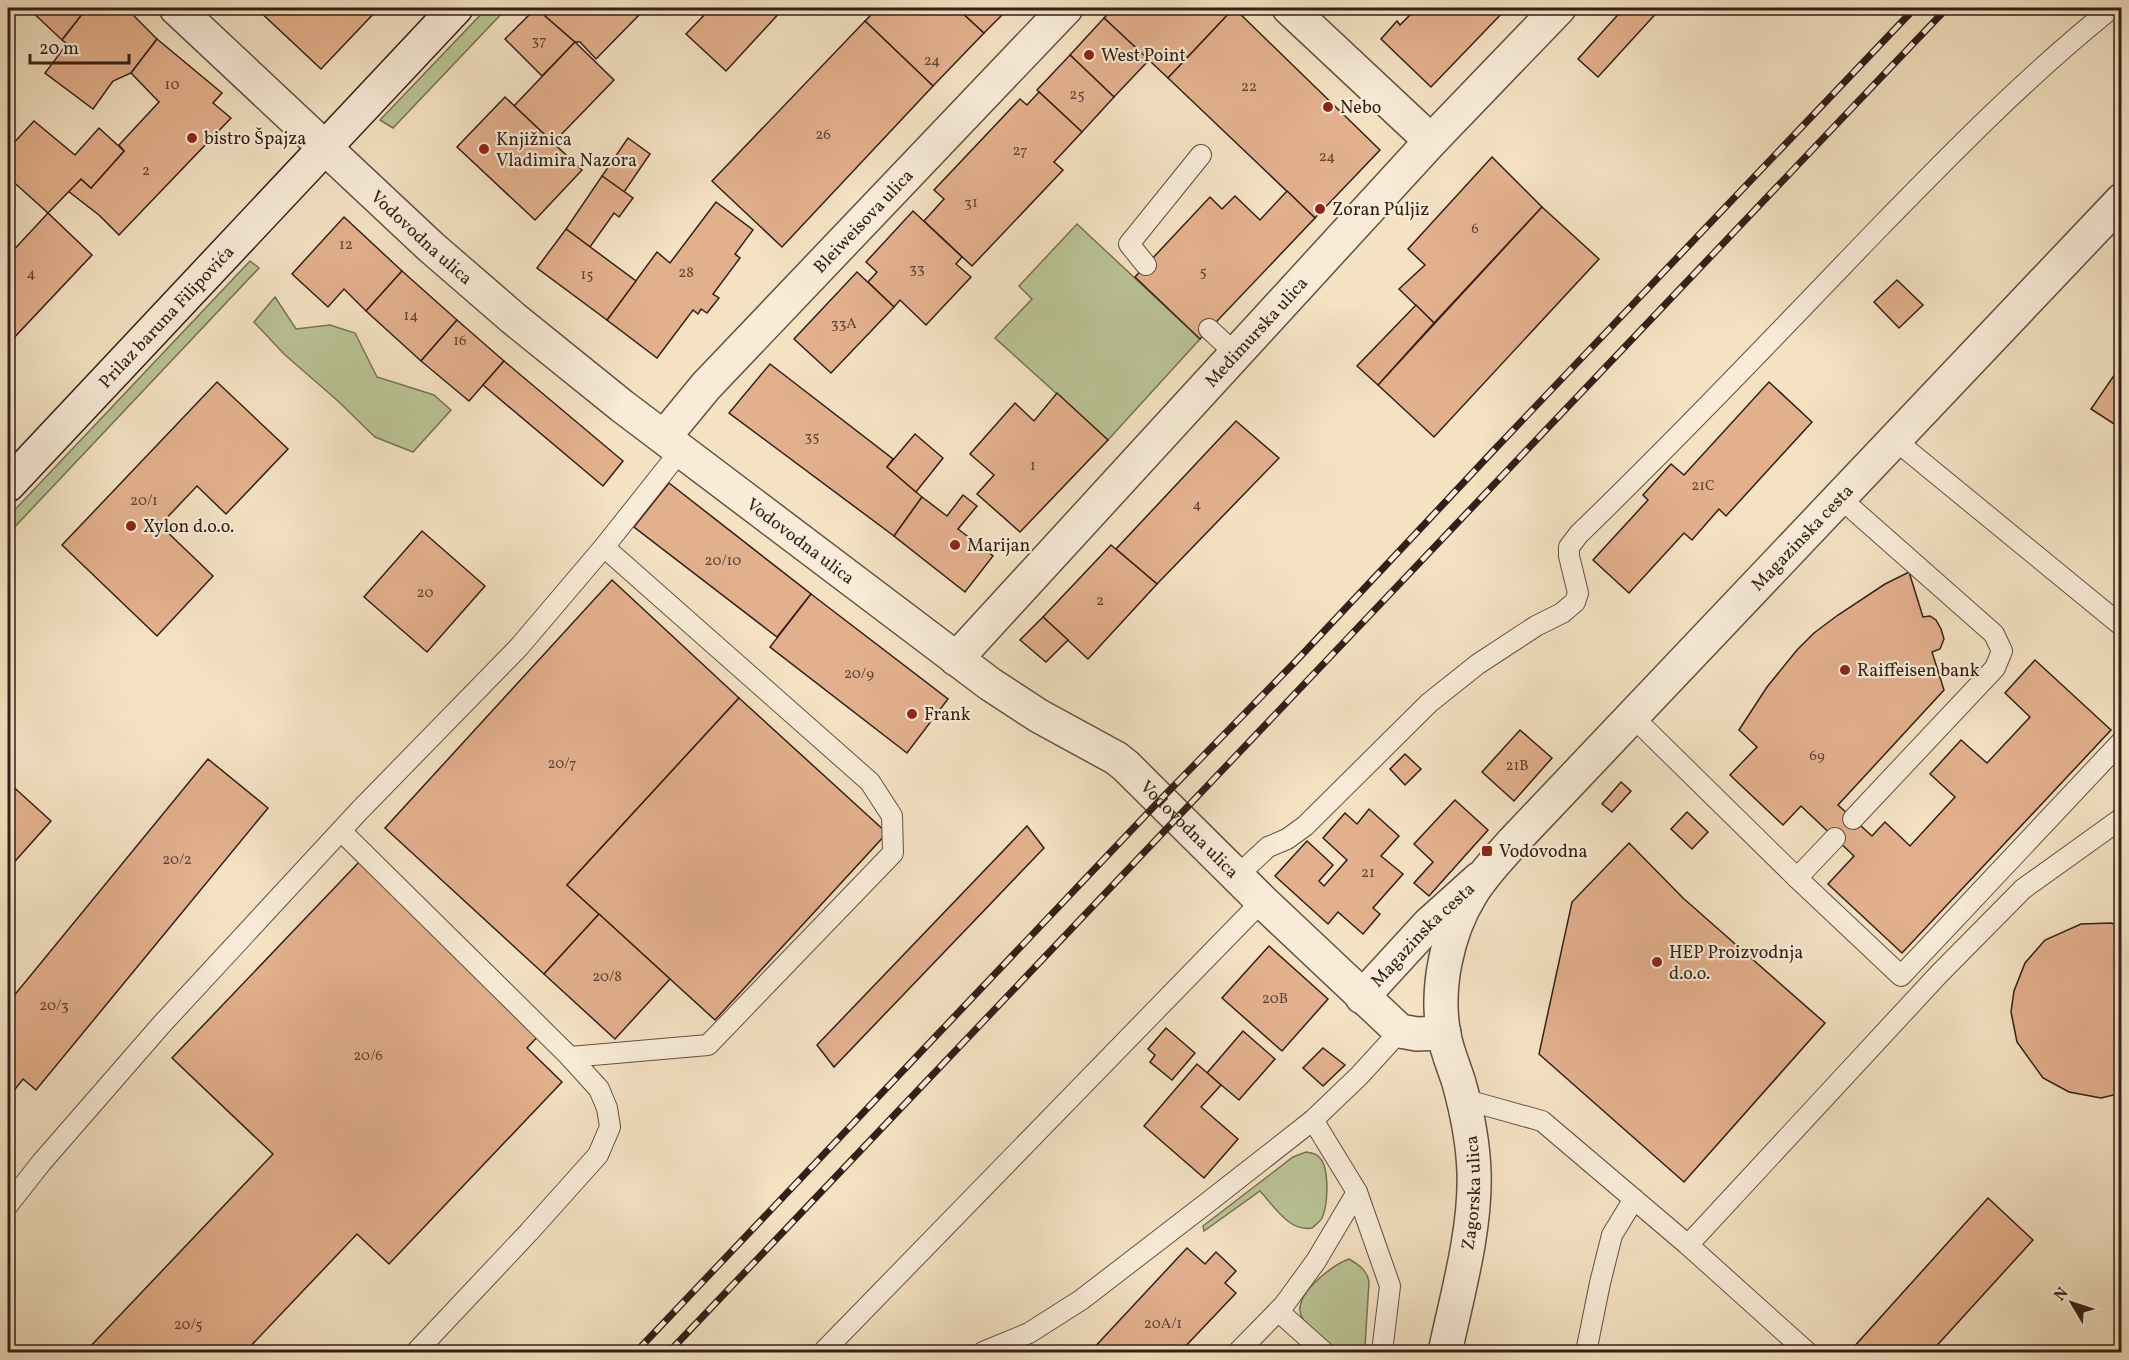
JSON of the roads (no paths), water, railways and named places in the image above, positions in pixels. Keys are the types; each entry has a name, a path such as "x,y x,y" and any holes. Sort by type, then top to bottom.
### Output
{"street":[{"name":"Vodovodna ulica","path":"176,8 431,247 505,311 672,444 956,659 1031,711 1116,758 1145,783 1262,901 1400,1031"},
{"name":"Prilaz baruna Filipovića","path":"8,485 456,8"},
{"name":"Bleiweisova ulica","path":"672,444 706,386 1066,8"},
{"path":"1289,8 1431,141"},
{"name":"Međimurska ulica","path":"956,659 1431,141 1559,8"},
{"name":"Magazinska cesta","path":"1362,997 1429,924 1484,875 2121,200"},
{"name":"Magazinska cesta","path":"1444,1033 1443,981 1449,944 1470,894 1484,875"},
{"path":"1400,1031 1417,1034 1444,1033"},
{"name":"Zagorska ulica","path":"1444,1033 1463,1099 1473,1150 1473,1203 1445,1353"}],"lane":[{"path":"1237,876 1268,847 1287,839 1305,826 1429,703 1478,664 1536,626 1562,613 1575,602 1578,593 1569,547 1579,534 1661,455 1977,127 2060,49 2112,8"},
{"path":"1146,265 1129,244 1201,155"},
{"path":"1209,329 1236,354"},
{"path":"1895,440 2121,626"},
{"path":"8,1205 40,1163 162,1024 341,831 519,647 604,548 672,444"},
{"path":"1840,498 1994,634 2001,651 1995,668 1853,819"},
{"path":"570,1057 708,1045 893,853 892,816 870,782 604,548"},
{"path":"1632,716 1797,878 1901,976 2121,742"},
{"path":"1688,1245 1939,974 2023,889 2121,818"},
{"path":"341,831 570,1057 599,1089 607,1108 610,1127 598,1155 416,1353"},
{"path":"1797,878 1835,838"},
{"path":"823,1353 1262,901"},
{"path":"991,1351 1029,1333 1081,1300 1312,1120 1359,1076 1400,1031"},
{"path":"1463,1099 1542,1121 1688,1245 1807,1353"},
{"path":"1312,1120 1357,1192 1390,1286 1382,1353"},
{"path":"1238,1353 1278,1311 1316,1261 1357,1192"},
{"path":"1586,1353 1612,1235 1634,1199"},
{"path":"1278,1311 1324,1353"}],"railway":[{"path":"636,1352 1915,8"},
{"path":"669,1352 1947,8"}],"place":[{"name":"West Point","path":"1089,55"},
{"name":"Nebo","path":"1328,107"},
{"name":"bistro Špajza","path":"192,138"},
{"name":"Knjižnica Vladimira Nazora","path":"484,149"},
{"name":"Zoran Puljiz","path":"1320,209"},
{"name":"Xylon d.o.o.","path":"131,526"},
{"name":"Marijan","path":"955,545"},
{"name":"Raiffeisen bank","path":"1845,670"},
{"name":"Frank","path":"912,714"},
{"name":"Vodovodna","path":"1487,851"},
{"name":"HEP Proizvodnja d.o.o.","path":"1657,962"}]}
